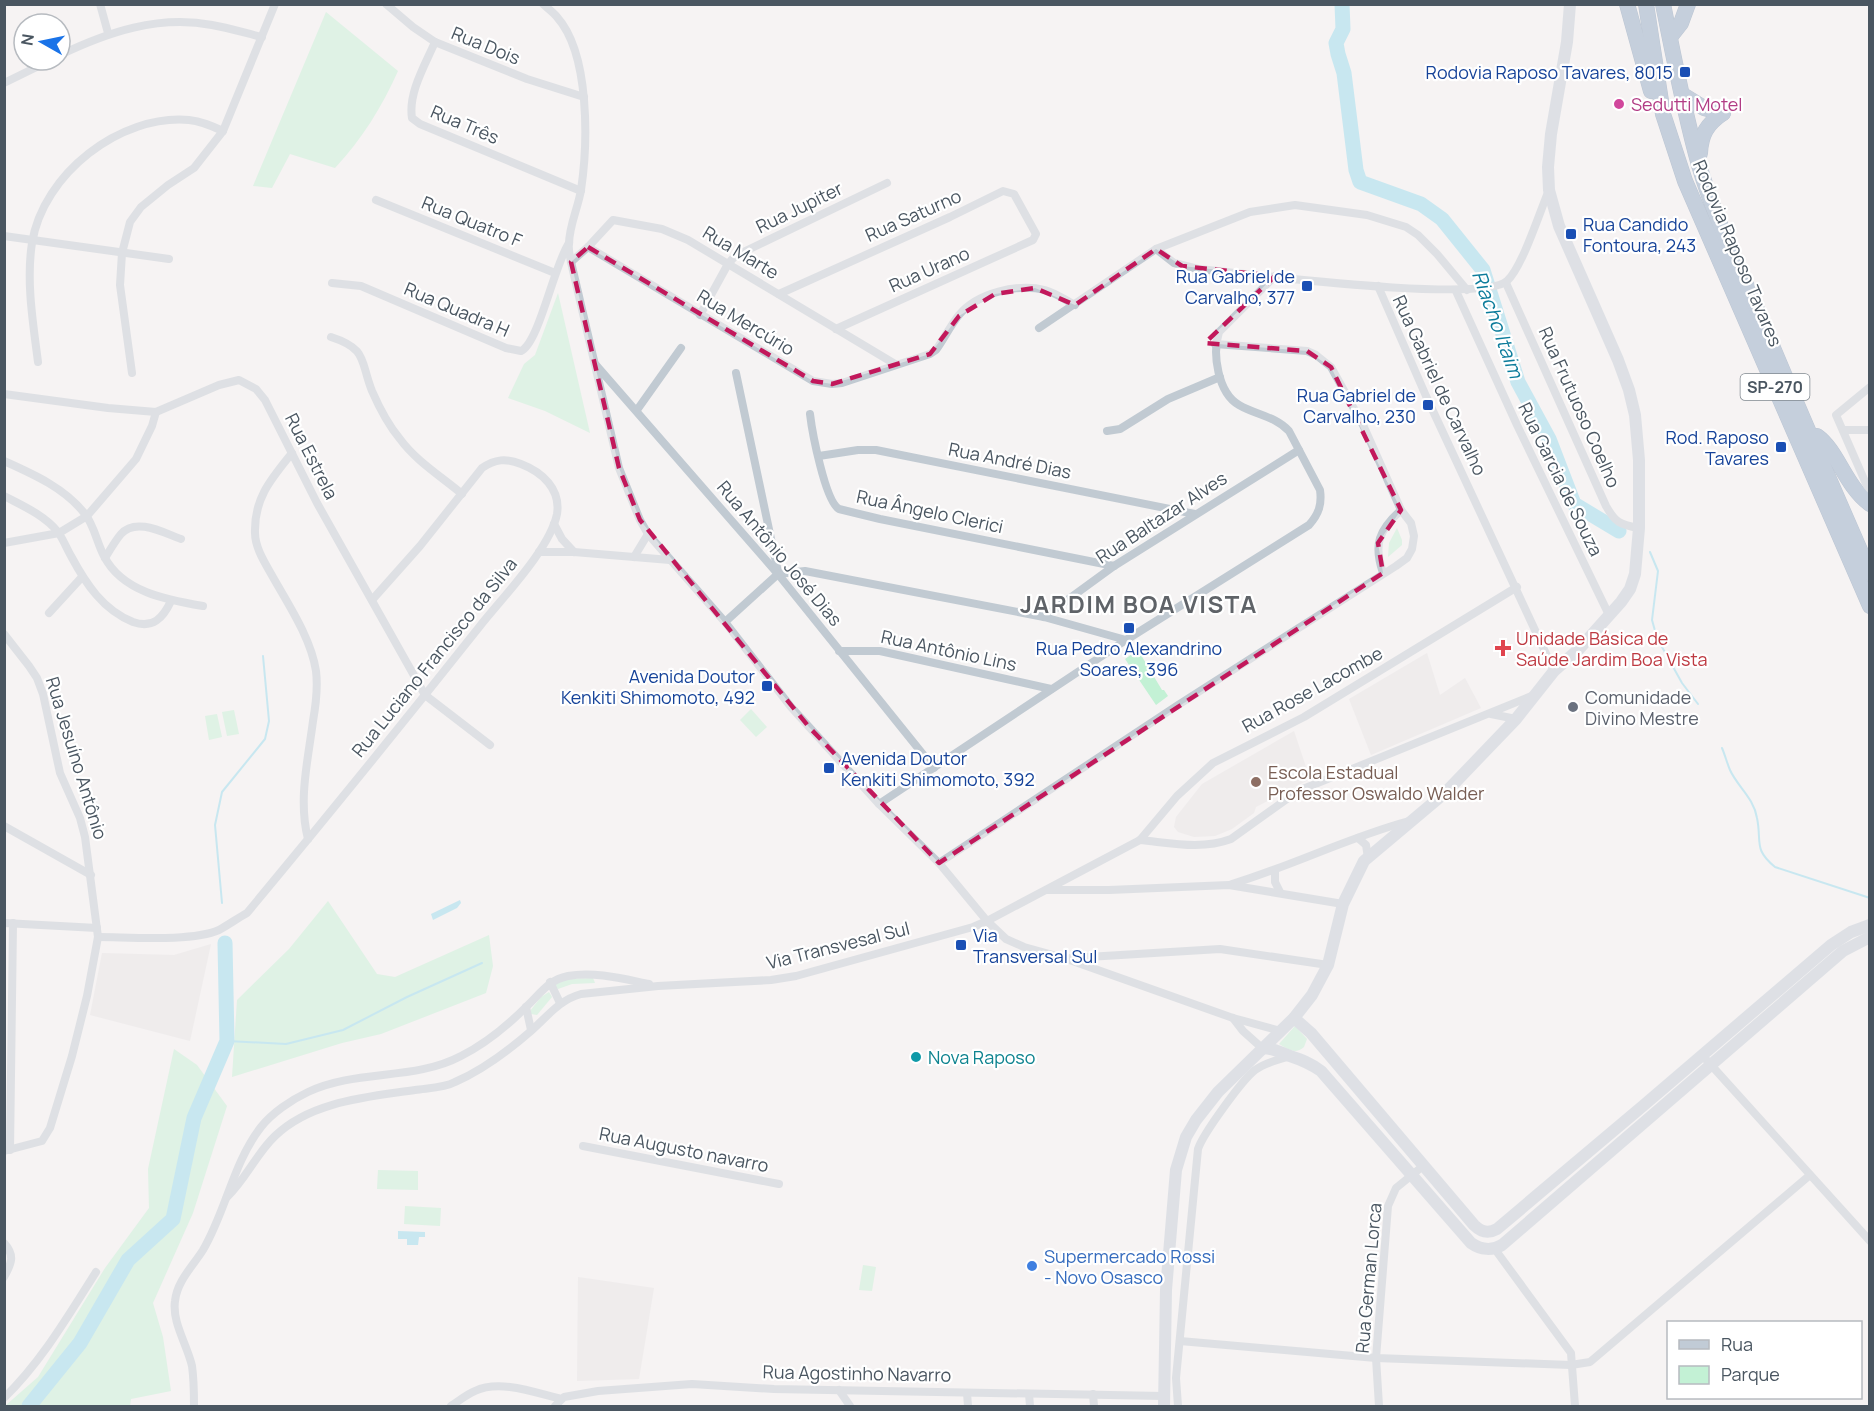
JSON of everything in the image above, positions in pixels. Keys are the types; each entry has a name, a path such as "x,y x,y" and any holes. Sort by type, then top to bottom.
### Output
{"highway":[{"path":"1627,4 1649,86 1664,114"},
{"name":"Rodovia Raposo Tavares","path":"1646,4 1664,114 1680,168 1869,606"},
{"name":"Rodovia Raposo Tavares","path":"1663,4 1699,165 1735,258 1869,573"},
{"path":"1670,37 1681,23 1688,4"},
{"path":"1683,95 1704,108 1723,113 1708,125 1703,133 1699,165"},
{"path":"1811,433 1822,440 1856,492 1869,504"}],"street":[{"path":"100,4 108,33"},
{"path":"132,373 120,285 122,253 130,222 141,207 194,168 223,131 275,4"},
{"name":"Rua Dois","path":"386,4 435,42 527,79 584,97"},
{"path":"543,4 558,18 568,34 577,59 584,97 586,144 581,191 569,243 559,260 555,273"},
{"path":"1164,1401 1166,1290 1176,1170 1186,1137 1218,1092 1294,1018 1312,995 1329,965 1343,904 1358,872 1368,858 1446,792 1516,719 1554,671 1579,649 1621,602 1629,589 1637,560 1639,528 1639,460 1635,415 1618,360 1559,226 1549,190 1550,145 1567,42 1570,4"},
{"path":"72,50 108,33 143,25 181,22 210,24 262,38"},
{"name":"Rua Três","path":"435,42 413,94 410,108 412,118 420,124 581,191"},
{"path":"4,83 26,72"},
{"path":"38,362 32,311 33,241 42,214 58,182 82,158 110,138 149,123 190,120 202,122 223,131"},
{"name":"Rua Jupiter","path":"728,264 735,256 887,183"},
{"name":"Rua Saturno","path":"779,294 950,217 1004,190 1014,194 1036,234 1034,238"},
{"path":"1378,286 1456,291 1502,284 1516,270 1549,190"},
{"name":"Rua Quatro F","path":"376,200 555,273"},
{"path":"1039,328 1156,249 1250,212 1295,205 1367,215 1406,227 1418,235 1437,254 1467,290"},
{"name":"Rua Marte","path":"571,262 610,222 618,219 675,233 895,364"},
{"path":"4,236 169,259"},
{"name":"Rua Urano","path":"836,329 1034,238"},
{"path":"569,243 571,262 622,478 640,520 648,534 725,622 791,707 879,804 939,863 987,921 1014,943 1064,958 1233,1018 1281,1031"},
{"name":"Rua Mercúrio","path":"588,247 813,381 821,383 842,383 930,354 936,350 958,315 968,307 1010,289 1035,288 1056,294 1074,305"},
{"name":"Rua Gabriel de Carvalho","path":"1156,249 1166,258 1182,266 1378,286 1426,396 1554,671"},
{"path":"700,315 728,264"},
{"name":"Rua Quadra H","path":"332,283 361,286 506,348 520,351 529,346 548,299 555,273"},
{"path":"879,804 1126,640 1309,525 1314,519 1322,500 1320,490 1289,431 1282,424 1234,402 1215,364 1215,344 1223,326 1275,276"},
{"name":"Rua Frutuoso Coelho","path":"1502,284 1606,506 1614,519 1625,526 1639,528"},
{"name":"Rua Garcia de Souza","path":"1456,291 1517,425 1609,615"},
{"path":"331,337 354,347 361,356 372,391 400,440 462,494"},
{"path":"939,863 1407,558 1412,549 1414,543 1412,529 1401,510 1363,425 1331,367 1324,360 1307,351 1215,344"},
{"path":"637,410 681,348"},
{"name":"Rua Antônio José Dias","path":"594,363 778,573 934,768"},
{"path":"736,373 778,573"},
{"path":"1107,431 1120,429 1168,399 1220,377"},
{"name":"Rua Estrela","path":"4,394 156,412 219,385 239,380 256,389 265,400 317,503 425,695 490,744"},
{"path":"1869,387 1836,415 1869,493"},
{"path":"4,543 59,533 87,516 136,459 156,412"},
{"name":"Rua Ângelo Clerici","path":"810,414 830,498 835,507 890,521 1114,566"},
{"path":"1843,430 1869,430"},
{"name":"Rua André Dias","path":"819,456 858,450 876,450 1195,514"},
{"name":"Rua Baltazar Alves","path":"1044,617 1114,566 1299,450"},
{"path":"292,453 260,496 255,516 255,537 263,560 294,615 313,658 316,672 316,704 304,789 304,812 308,839"},
{"path":"4,461 50,483 77,505 87,516 105,558 117,573 137,588 171,601 203,606"},
{"name":"Rua Luciano Francisco da Silva","path":"9,923 152,938 197,935 218,930 247,913 539,552 554,524 557,513 554,491 546,479 534,469 514,461 493,461 482,468 420,546 372,600"},
{"path":"4,496 30,509 59,533 82,577 106,606 123,618 140,624 154,624 165,614 171,601"},
{"path":"1383,573 1379,561 1378,543 1385,527 1401,510"},
{"path":"554,524 562,539 574,552"},
{"path":"105,558 122,533 134,526 147,527 181,539"},
{"path":"634,557 648,534"},
{"path":"539,552 574,552 670,560"},
{"path":"725,622 778,573 805,571 1044,617 1126,640"},
{"path":"49,614 82,577"},
{"name":"Rua Rose Lacombe","path":"1140,840 1177,796 1213,763 1304,717 1516,587"},
{"name":"Rua Jesuíno Antônio","path":"5,634 37,678 43,694 60,772 86,837 97,932 87,996 50,1128 42,1141 7,1151"},
{"name":"Rua Antônio Lins","path":"839,651 880,651 1052,689"},
{"path":"1140,840 1198,846 1220,843 1231,838 1298,791 1534,695"},
{"path":"1490,714 1516,719"},
{"path":"1229,885 1275,871 1382,828 1415,819"},
{"path":"4,826 91,875"},
{"path":"1358,838 1366,845 1368,858"},
{"name":"Via Transvesal Sul","path":"227,1197 275,1136 291,1124 314,1112 353,1099 453,1083 487,1064 531,1030 560,1003 581,994 658,986 771,980 796,976 973,927 1140,840"},
{"path":"1275,871 1275,882 1280,892"},
{"path":"1044,890 1229,885 1343,904"},
{"path":"7,1151 9,923"},
{"path":"1233,1018 1243,1031 1262,1048 1274,1048 1313,1065 1327,1077 1471,1243 1479,1248 1494,1248 1502,1245 1711,1065 1799,981 1837,940 1858,928 1869,925"},
{"path":"1294,1018 1302,1024 1477,1229 1486,1232 1493,1231 1702,1055 1799,981 1843,951 1869,937"},
{"path":"1064,958 1227,949 1329,965"},
{"name":"Via Transvesal Sul","path":"194,1407 195,1388 191,1366 176,1319 175,1301 180,1284 217,1224 254,1138 262,1126 285,1106 308,1092 352,1078 404,1072 450,1062 479,1047 526,1007 550,982 580,974 658,986"},
{"path":"550,982 560,1003"},
{"path":"526,1007 531,1030"},
{"path":"1178,1407 1176,1378 1200,1141 1251,1074 1266,1064 1294,1057 1309,1050 1313,1037"},
{"path":"1702,1055 1869,1241"},
{"path":"1644,1105 1654,1115"},
{"path":"285,1106 291,1124"},
{"name":"Rua Augusto navarro","path":"583,1146 779,1184"},
{"name":"Rua German Lorca","path":"1379,1407 1376,1358 1388,1206 1396,1188 1423,1166"},
{"path":"1180,1341 1376,1358 1571,1365 1590,1362 1810,1175"},
{"path":"4,1243 12,1254 12,1265 4,1276"},
{"path":"1494,1248 1571,1353 1575,1407"},
{"path":"4,1398 35,1365 49,1346 96,1272"},
{"name":"Rua Agostinho Navarro","path":"561,1399 608,1390 693,1384 839,1390 1093,1394 1164,1401"},
{"path":"451,1407 475,1391 494,1387 561,1399 555,1407"},
{"path":"839,1390 850,1407"},
{"path":"967,1393 968,1407"},
{"path":"1029,1394 1030,1407"},
{"path":"1093,1394 1094,1407"}],"highlighted area":[{"path":"588,247 813,381 832,384 930,354 959,316 995,294 1035,288 1075,305 1156,249 1182,266 1275,276 1205,343 1307,351 1331,367 1401,510 1378,543 1383,573 939,863 809,727 640,520 619,468 571,262"}],"shaded area":[{"path":"1427,653 1440,695 1465,678 1481,708 1371,755 1349,699"},
{"name":"Escola Estadual Professor Oswaldo Walder","path":"1294,731 1310,779 1256,807 1254,813 1232,829 1215,836 1194,837 1178,832 1174,827 1176,817 1202,784"},
{"path":"211,944 190,1041 90,1015 102,953 174,955"},
{"path":"578,1277 654,1288 639,1379 577,1381"}],"green space":[{"path":"326,12 398,71 371,122 335,168 290,154 272,188 253,186"},
{"path":"558,293 590,433 545,411 508,398 524,364 535,355"},
{"path":"1397,528 1402,545 1388,557 1389,543"},
{"path":"1138,650 1168,696 1156,705 1125,659"},
{"path":"751,709 767,727 756,737 740,720"},
{"path":"234,710 239,734 227,736 222,712"},
{"path":"217,714 222,737 209,740 205,716"},
{"path":"328,901 377,974 395,977 489,935 493,966 486,993 381,1034 342,1043 232,1077 237,1000 289,949"},
{"path":"593,978 595,983 572,984 558,989 553,985 560,979"},
{"path":"549,992 552,997 537,1015 531,1014 530,1011 541,997"},
{"path":"1295,1026 1307,1039 1304,1047 1298,1051 1279,1044"},
{"path":"174,1049 197,1065 227,1106 193,1213 153,1303 163,1337 171,1391 131,1399 130,1406 5,1406 38,1377 105,1268 149,1208 148,1169"},
{"path":"378,1170 418,1171 418,1190 377,1189"},
{"path":"405,1206 441,1208 440,1226 404,1224"},
{"path":"863,1265 876,1267 872,1291 859,1290"}],"water":[{"path":"460,900 461,903 457,908 433,920 431,914"},
{"path":"398,1231 425,1232 425,1237 419,1237 418,1245 407,1245 407,1239 398,1239"}],"waterway":[{"name":"Riacho Itaim","path":"1342,4 1343,29 1336,43 1344,73 1356,170 1360,182 1421,204 1442,219 1483,270 1518,382 1549,439 1574,504 1619,531"},
{"name":"Riacho Itaim","path":"1650,552 1658,571 1652,620 1657,638 1682,683 1698,704"},
{"path":"222,903 215,825 222,792 265,739 269,721 263,656"},
{"name":"Riacho Itaim","path":"1722,748 1733,776 1749,798 1755,811 1761,850 1768,861 1775,867 1870,898"},
{"path":"29,1406 80,1343 128,1260 173,1219 194,1118 227,1041 225,943"},
{"path":"227,1041 286,1044 343,1030 407,997 482,963"}],"place":[{"name":"Rodovia Raposo Tavares, 8015","path":"1685,72"},
{"name":"Sedutti Motel","path":"1619,104"},
{"name":"Rua Candido Fontoura, 243","path":"1571,234"},
{"name":"Rua Gabriel de Carvalho, 377","path":"1307,286"},
{"name":"Rua Gabriel de Carvalho, 230","path":"1428,405"},
{"name":"Rod. Raposo Tavares","path":"1781,447"},
{"name":"Rua Pedro Alexandrino Soares, 396","path":"1129,628"},
{"name":"Unidade Básica de Saúde Jardim Boa Vista","path":"1503,648"},
{"name":"Avenida Doutor Kenkiti Shimomoto, 492","path":"767,686"},
{"name":"Comunidade Divino Mestre","path":"1573,707"},
{"name":"Avenida Doutor Kenkiti Shimomoto, 392","path":"829,768"},
{"name":"Escola Estadual Professor Oswaldo Walder","path":"1256,782"},
{"name":"Via Transversal Sul","path":"961,945"},
{"name":"Nova Raposo","path":"916,1057"},
{"name":"Supermercado Rossi - Novo Osasco","path":"1032,1266"}],"district":[{"name":"JARDIM BOA VISTA","path":"1139,603"}]}
